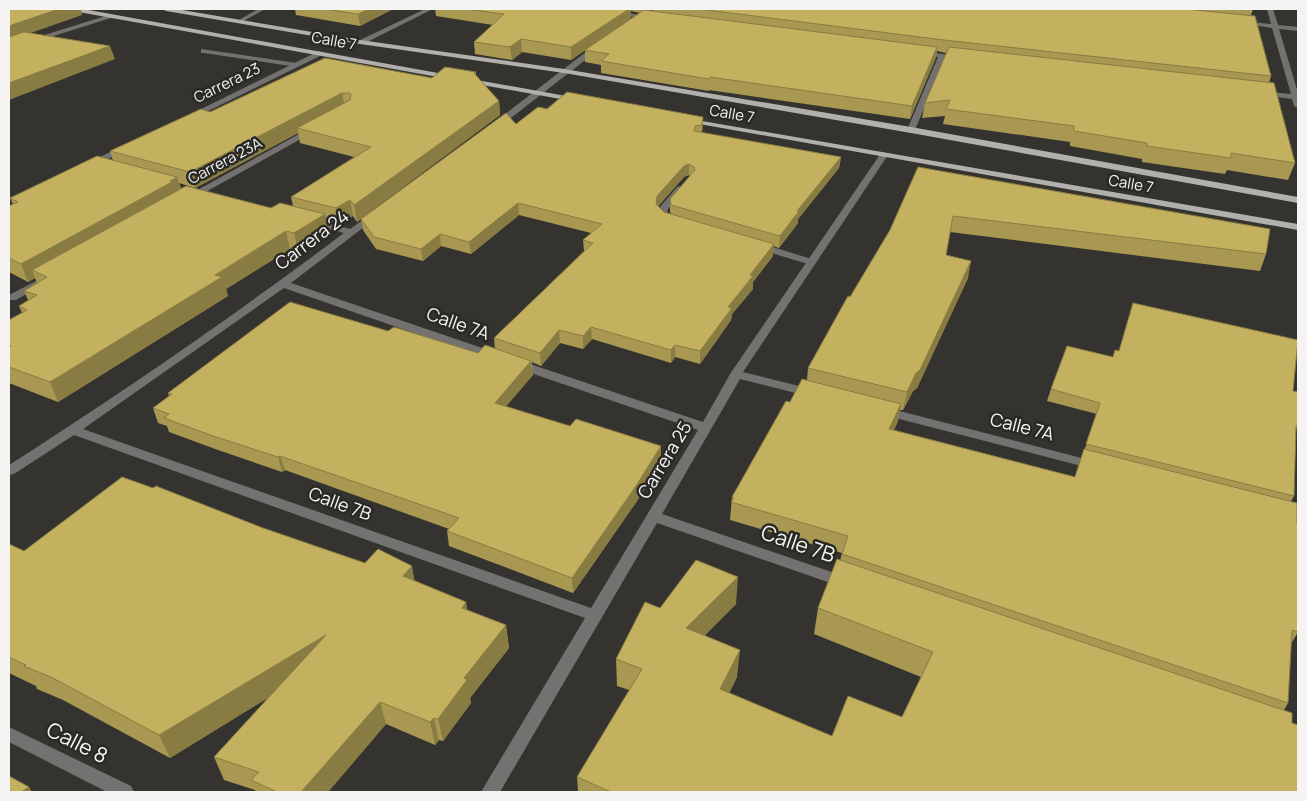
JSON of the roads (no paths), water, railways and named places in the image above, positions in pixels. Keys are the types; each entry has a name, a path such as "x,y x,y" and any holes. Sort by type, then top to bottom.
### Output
{"main road":[{"name":"Calle 7","path":"72,9 587,102"},
{"name":"Calle 7","path":"166,9 360,42 564,71 911,130 1298,200"},
{"name":"Calle 7","path":"683,119 1298,227"}],"street":[{"path":"240,21 262,9"},
{"path":"360,42 430,9"},
{"path":"596,9 662,19"},
{"path":"634,22 654,9"},
{"path":"1270,9 1297,97 1298,106"},
{"path":"9,48 112,16"},
{"path":"1236,23 1298,29"},
{"path":"484,134 539,93 564,71 603,44"},
{"path":"204,51 297,65"},
{"path":"913,52 971,60"},
{"name":"Carrera 23","path":"184,119 322,53"},
{"path":"911,130 942,56"},
{"path":"1256,92 1297,97"},
{"name":"Carrera 23A","path":"181,202 324,124"},
{"path":"107,169 85,167 132,144"},
{"name":"Carrera 25","path":"490,792 706,428 736,374 884,155"},
{"path":"686,225 667,220 662,214 663,209 688,180"},
{"path":"180,188 217,198"},
{"name":"Carrera 24","path":"9,471 73,430 283,284 382,209"},
{"path":"303,220 351,232"},
{"path":"741,241 812,262"},
{"path":"12,298 46,279"},
{"name":"Calle 7A","path":"283,284 706,428"},
{"path":"736,374 822,396"},
{"name":"Calle 7A","path":"869,408 1108,468"},
{"name":"Calle 7B","path":"73,430 594,615"},
{"name":"Calle 7B","path":"653,516 858,587"},
{"name":"Calle 8","path":"9,734 125,792"}]}
